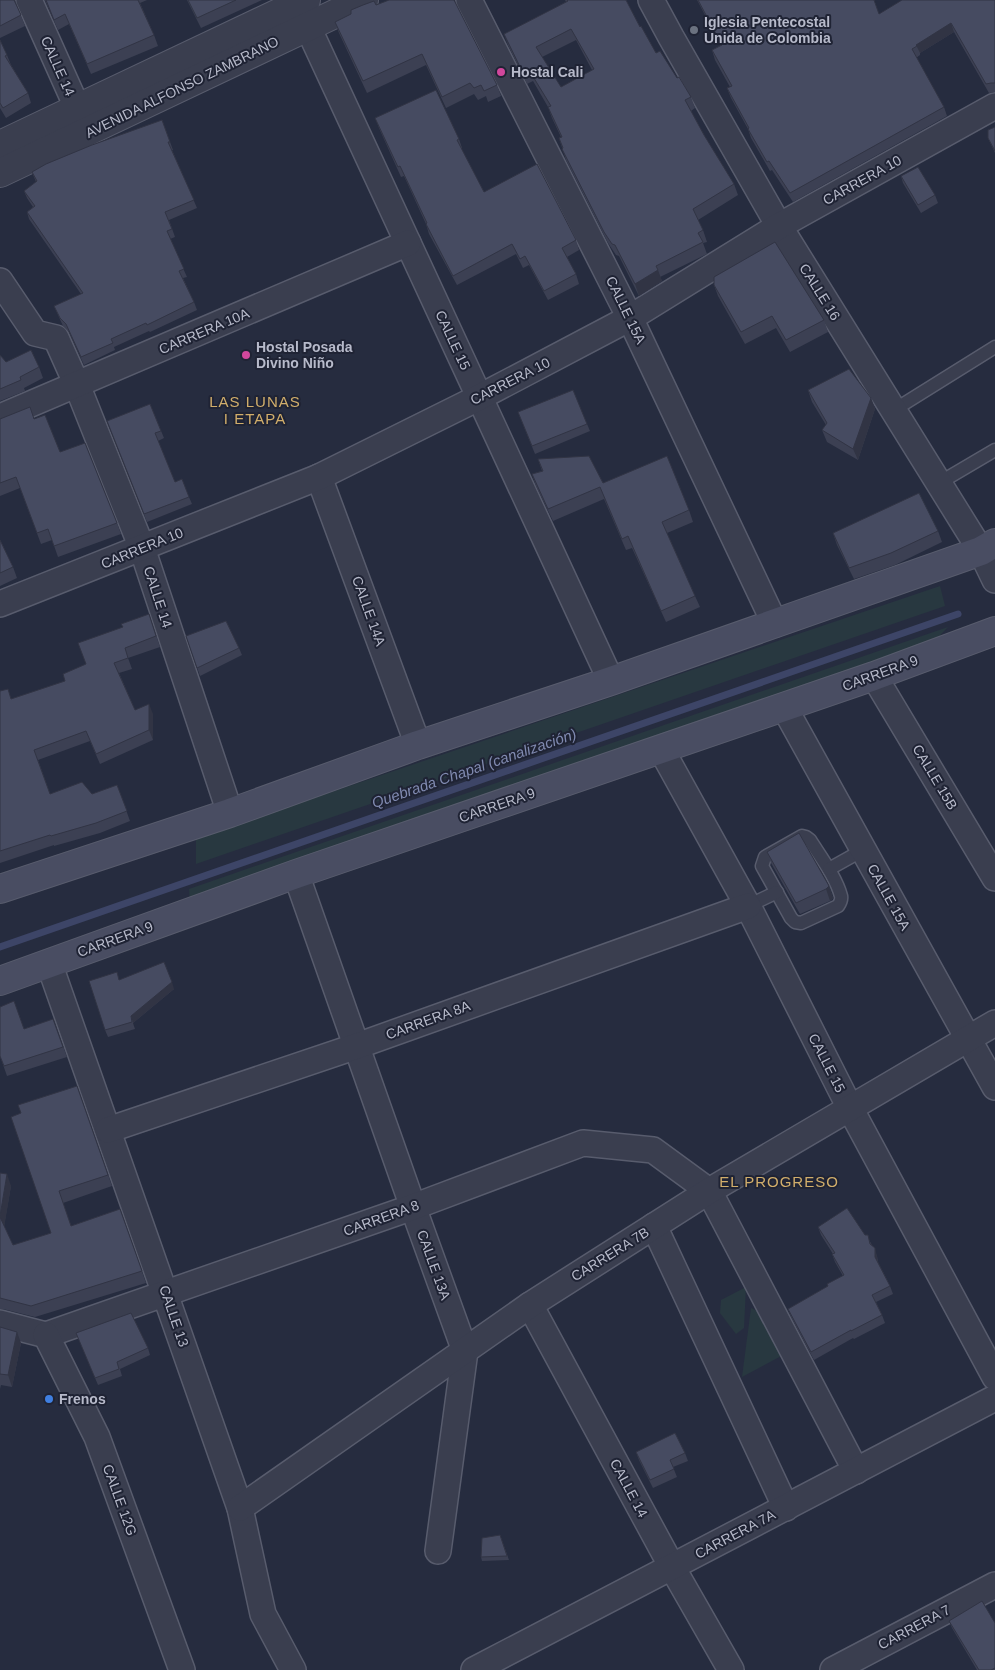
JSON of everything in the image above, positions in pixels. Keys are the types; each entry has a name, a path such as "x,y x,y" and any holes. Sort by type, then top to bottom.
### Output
{"main road":[{"path":"0,889 230,813 418,745 775,624 988,547"},
{"name":"CARRERA 9","path":"0,981 296,874 874,676 995,631"}],"street":[{"name":"CALLE 14","path":"29,0 83,120"},
{"name":"AVENIDA ALFONSO ZAMBRANO","path":"0,173 83,120 302,8 364,0"},
{"name":"CALLE 15A","path":"469,0 630,318 775,624"},
{"name":"CALLE 16","path":"651,0 779,226 939,483 988,547 995,580"},
{"name":"CALLE 15","path":"302,8 408,243 611,681"},
{"name":"CARRERA 10","path":"0,604 319,477 480,397 630,318 779,226 995,106"},
{"name":"AVENIDA ALFONSO ZAMBRANO","path":"0,145 83,120"},
{"name":"CARRERA 10A","path":"0,417 408,243"},
{"name":"CALLE 14","path":"0,281 35,333 56,338 77,385 142,548 230,813"},
{"name":"CALLE 14A","path":"319,477 418,745"},
{"name":"CALLE 15B","path":"874,676 995,878"},
{"name":"CALLE 15A","path":"784,707 995,1087"},
{"name":"CALLE 15","path":"661,749 748,906 850,1108 995,1377"},
{"name":"CALLE 13A","path":"296,874 465,1351 438,1551"},
{"name":"CARRERA 8A","path":"108,1130 356,1046 748,906"},
{"name":"CALLE 13","path":"49,963 240,1508 263,1614 293,1670"},
{"name":"CARRERA 7B","path":"240,1508 530,1305 709,1191 995,1023"},
{"name":"CARRERA 8","path":"46,1334 413,1207 583,1143 653,1150 709,1191"},
{"path":"709,1191 856,1471"},
{"path":"654,1226 786,1508"},
{"name":"CALLE 14","path":"530,1305 730,1670"},
{"path":"0,1323 46,1334"},
{"name":"CALLE 12G","path":"46,1334 97,1437 182,1670"},
{"name":"CARRERA 7A","path":"474,1670 995,1398"},
{"name":"CARRERA 7","path":"833,1670 995,1584"}],"lane":[{"path":"894,410 995,347"},
{"path":"939,483 995,450"},
{"path":"802,836 810,840 829,869 841,896 841,902 838,906 801,923 795,922 791,918 762,866 762,860 764,857 802,836"},
{"path":"829,869 863,850"},
{"path":"748,906 777,892"}],"shaded area":[{"path":"940,586 945,606 196,864 196,838"},
{"path":"948,627 929,647 190,906 189,889"},
{"path":"746,1287 744,1328 736,1334 720,1313 721,1300"},
{"path":"751,1308 759,1312 785,1354 742,1377"}],"building":[{"path":"0,0 14,0 21,15 0,26"},
{"path":"46,0 138,0 154,35 87,64 65,14 54,20"},
{"path":"188,0 236,0 197,18"},
{"path":"389,0 454,0 497,85 484,91 481,85 474,88 470,83 442,97 422,54 363,81 335,22 351,14 351,10 363,5 374,1 376,5"},
{"path":"626,0 656,53 660,51 691,97 685,100 734,184 693,209 703,230 698,233 703,242 656,266 658,270 635,284 615,245 612,244 604,232 562,149 559,138 562,137 548,107 551,106 529,70 523,73 504,34 568,1","holes":["571,29 594,69 561,87 536,47"]},
{"path":"698,0 874,0 879,14 902,0 995,0 995,83 986,84 951,23 912,49 944,107 790,193 769,161 767,162 727,88 732,86 712,50 722,45"},
{"path":"0,40 7,55 5,56 28,93 3,108 0,103"},
{"path":"436,90 459,139 457,140 484,192 537,164 576,240 562,248 576,274 544,291 525,256 520,259 512,244 453,276 375,118"},
{"path":"162,120 170,142 168,142 194,200 165,212 172,229 167,231 184,269 179,271 194,302 147,325 146,323 111,339 113,343 81,357 66,324 60,318 54,306 83,293 27,212 35,206 24,191 37,181 32,172 46,164"},
{"path":"995,127 995,151 988,138 988,130"},
{"path":"918,167 935,195 918,205 901,176"},
{"path":"775,242 824,320 786,340 772,316 741,332 714,285 714,277"},
{"path":"31,350 39,367 20,377 21,380 0,389 0,355 6,362"},
{"path":"849,369 871,398 853,449 822,430 827,423 808,390"},
{"path":"573,390 587,424 532,446 518,412"},
{"path":"150,404 161,431 155,433 175,482 182,479 189,497 144,514 107,421"},
{"path":"30,407 34,419 45,415 60,452 85,443 117,523 54,546 48,529 37,533 16,477 0,483 0,419"},
{"path":"589,456 603,483 667,456 689,510 662,522 695,596 661,611 628,536 622,539 600,487 548,509 532,474 543,471 538,459"},
{"path":"919,493 938,531 891,553 849,568 833,533"},
{"path":"0,540 13,567 0,573"},
{"path":"149,614 156,636 125,648 128,658 114,663 135,710 149,704 149,730 96,754 86,731 34,750 50,794 82,782 92,794 117,785 127,811 96,823 0,851 0,691 8,689 11,699 65,681 63,674 86,664 78,643 123,627 121,624"},
{"path":"226,621 239,648 197,668 186,636"},
{"path":"799,833 829,886 796,903 767,852"},
{"path":"164,962 172,982 131,1016 132,1022 105,1030 89,981 117,972 119,980"},
{"path":"14,1001 24,1029 53,1019 63,1047 4,1066 0,1056 0,1007"},
{"path":"77,1086 108,1175 59,1191 71,1226 120,1209 142,1271 31,1306 0,1298 0,1217 13,1245 51,1233 11,1117 21,1113 18,1105"},
{"path":"0,1173 7,1174 0,1216"},
{"path":"847,1208 865,1235 868,1235 870,1244 875,1248 875,1257 890,1286 872,1295 882,1315 811,1352 788,1309 844,1275 832,1254 835,1253 818,1227"},
{"path":"131,1313 148,1348 117,1362 119,1369 95,1378 76,1333"},
{"path":"0,1327 17,1332 8,1375 0,1374"},
{"path":"675,1433 685,1453 670,1460 674,1469 650,1480 636,1452"},
{"path":"500,1535 507,1556 481,1557 482,1538"},
{"path":"982,1601 995,1623 995,1668 991,1670 979,1670 949,1621"}],"waterway":[{"name":"Quebrada Chapal (canalización)","path":"0,947 958,614"}],"place":[{"name":"Iglesia Pentecostal Unida de Colombia","path":"694,30"},
{"name":"Hostal Cali","path":"501,72"},
{"name":"Hostal Posada Divino Niño","path":"246,355"},
{"name":"Frenos","path":"49,1399"}],"district":[{"name":"LAS LUNAS I ETAPA","path":"255,410"},
{"name":"EL PROGRESO","path":"779,1181"}]}
